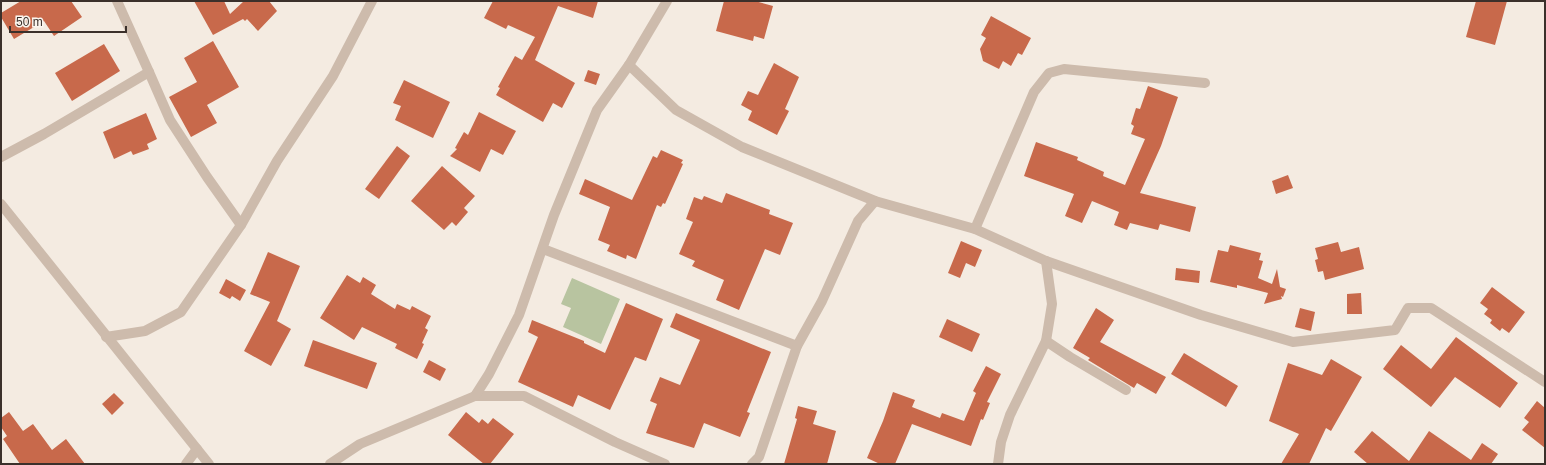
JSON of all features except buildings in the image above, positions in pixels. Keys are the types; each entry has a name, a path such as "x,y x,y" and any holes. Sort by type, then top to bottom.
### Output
{"street":[{"path":"117,1 170,120 207,177 241,225"},
{"path":"106,337 145,331 181,312 241,225 277,161 333,76 372,1"},
{"path":"474,396 489,374 519,315 554,215 597,110 629,65 667,1"},
{"path":"629,65 676,110 742,147 875,201 975,229 1046,261 1201,314 1293,342 1395,330 1408,308 1431,308 1545,382"},
{"path":"975,229 1034,92 1049,74 1064,69 1204,83"},
{"path":"1,157 44,134 149,72"},
{"path":"752,464 758,456 797,346 822,301 858,221 875,201"},
{"path":"1,204 209,464"},
{"path":"543,249 797,346"},
{"path":"998,464 1001,442 1010,415 1046,341 1052,304 1046,261"},
{"path":"1046,341 1126,390"},
{"path":"330,464 360,444 474,396 524,396 615,442 665,464"},
{"path":"186,464 197,449"}],"green space":[{"path":"572,278 620,299 601,344 563,327 571,308 561,304"}]}
